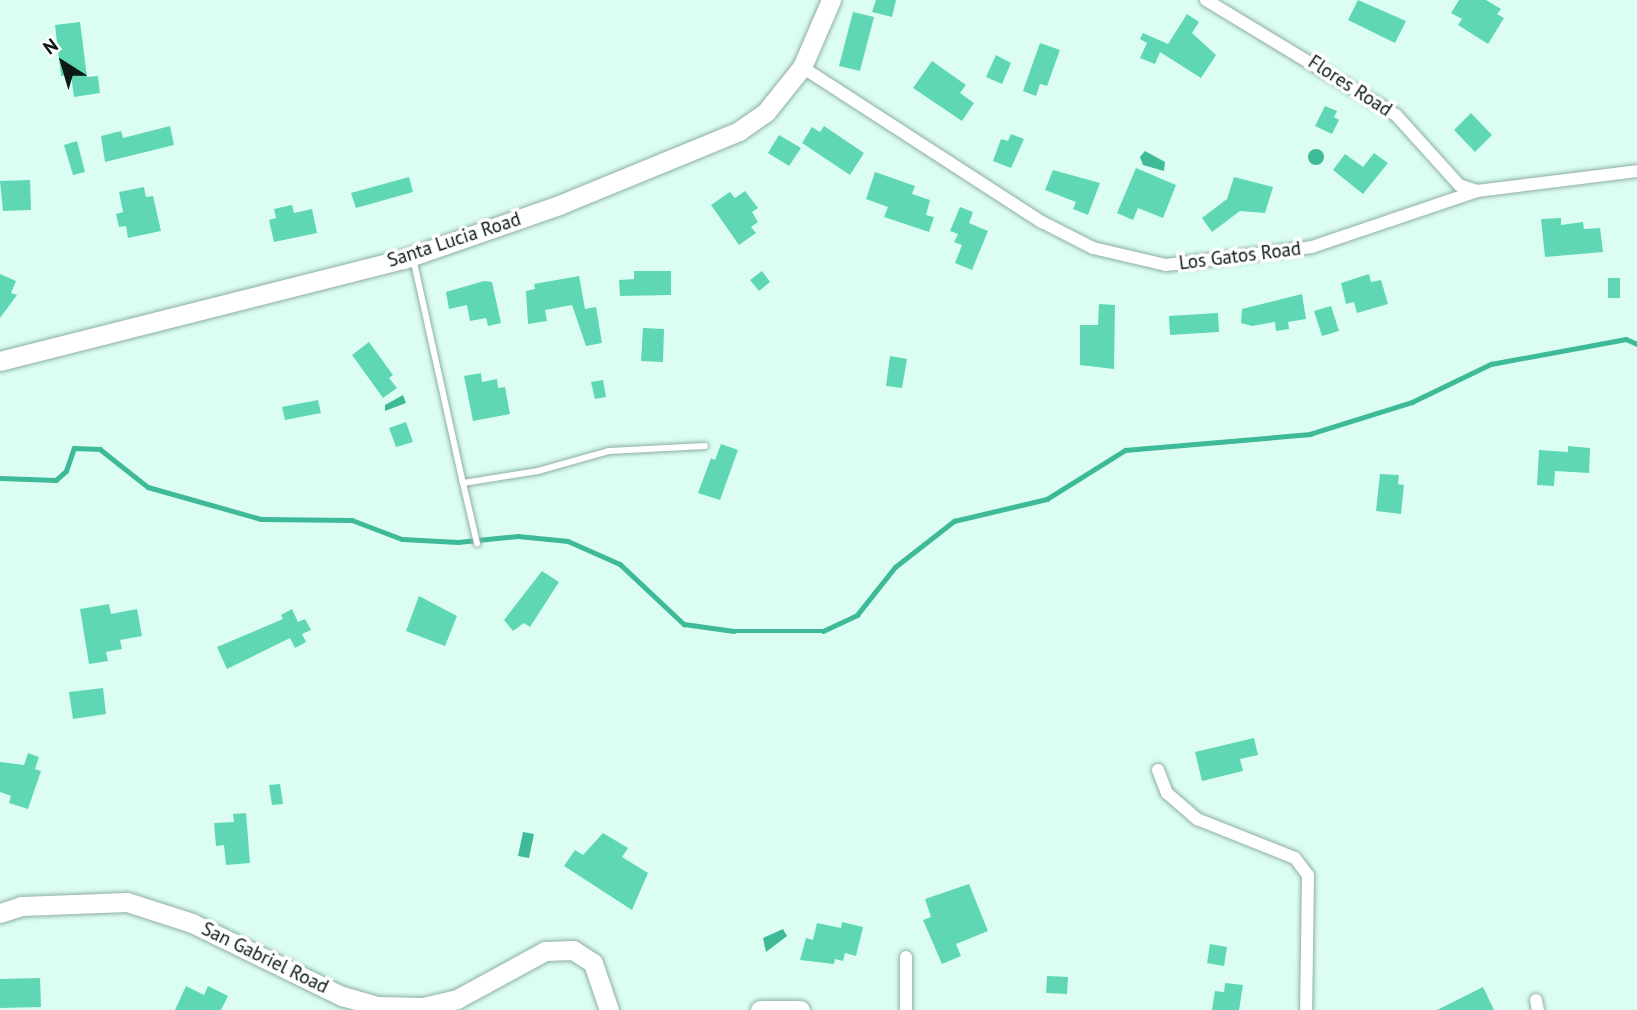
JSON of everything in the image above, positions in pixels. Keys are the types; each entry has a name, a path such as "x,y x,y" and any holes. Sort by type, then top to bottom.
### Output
{"street":[{"name":"Santa Lucia Road","path":"0,361 412,256 559,205 738,131 766,112 802,66 831,0"},
{"name":"Flores Road","path":"1206,0 1396,115 1459,185 1477,191"},
{"name":"Los Gatos Road","path":"802,66 1015,206 1093,248 1142,261 1189,264 1312,247 1477,191 1637,171"},
{"path":"1158,770 1167,793 1197,819 1295,858 1308,875 1306,1010"},
{"name":"San Gabriel Road","path":"0,913 21,906 127,902 192,923 342,996 378,1006 423,1007 457,999 545,951 573,950 593,962 609,1010"},
{"path":"906,957 906,1010"},
{"path":"760,1010 800,1010"}],"lane":[{"path":"412,256 477,543"},
{"path":"463,483 538,471 609,451 705,446"}],"shaded area":[{"path":"1313,149 1319,149 1324,157 1322,163 1313,165 1308,160 1308,154"},
{"path":"1145,151 1165,162 1164,171 1143,165 1140,157"},
{"path":"403,395 406,403 385,411 385,405"},
{"path":"523,832 534,834 529,858 518,856"},
{"path":"783,929 787,936 766,952 763,938"}],"building":[{"path":"876,0 896,0 892,17 872,12"},
{"path":"1358,0 1406,21 1395,43 1348,20"},
{"path":"1459,0 1486,0 1501,9 1497,14 1504,18 1488,44 1458,25 1462,19 1451,13"},
{"path":"853,12 874,17 860,71 839,66"},
{"path":"1187,14 1199,22 1192,33 1216,55 1201,78 1160,52 1155,64 1140,58 1147,43 1140,39 1143,33 1168,44"},
{"path":"80,22 87,77 98,76 100,93 74,97 71,75 61,76 55,25"},
{"path":"1040,43 1060,50 1047,86 1040,84 1036,96 1023,91"},
{"path":"996,55 1011,63 1002,84 986,77"},
{"path":"932,61 966,85 960,93 974,103 962,121 913,88"},
{"path":"1325,106 1337,111 1334,117 1339,120 1332,134 1315,126"},
{"path":"1471,113 1492,135 1475,152 1454,130"},
{"path":"170,126 174,145 105,162 101,136 121,131 123,138"},
{"path":"824,126 864,153 850,175 802,143 812,127 820,132"},
{"path":"1011,134 1024,139 1011,168 993,161 1001,139 1008,141"},
{"path":"779,135 801,148 789,166 768,153"},
{"path":"77,141 85,172 73,175 64,145"},
{"path":"1374,153 1388,163 1363,194 1333,170 1345,154 1363,167"},
{"path":"1136,168 1176,185 1163,218 1138,208 1133,220 1117,213"},
{"path":"1053,170 1100,183 1088,215 1073,209 1076,202 1045,190"},
{"path":"875,172 915,186 912,194 930,200 926,215 934,217 929,232 884,217 888,207 866,199"},
{"path":"409,177 413,192 356,208 351,193"},
{"path":"1234,177 1273,187 1265,213 1240,211 1212,232 1202,218 1227,199"},
{"path":"30,180 31,210 3,211 0,181"},
{"path":"144,187 146,197 153,196 161,231 128,238 126,226 119,227 116,214 123,212 119,192"},
{"path":"745,191 758,208 752,212 758,222 751,227 756,233 739,245 711,205 730,192 735,198"},
{"path":"292,205 294,213 312,209 317,233 274,242 269,220 276,218 274,209"},
{"path":"960,207 973,212 969,223 988,231 972,270 955,263 962,245 954,242 958,234 950,231"},
{"path":"1561,218 1561,225 1583,222 1584,229 1600,228 1603,252 1545,257 1541,219"},
{"path":"634,271 671,271 671,295 620,296 619,280 634,279"},
{"path":"762,271 770,282 759,291 750,280"},
{"path":"0,274 16,281 11,293 17,295 0,318"},
{"path":"1369,274 1371,282 1381,280 1388,304 1357,313 1354,302 1346,304 1341,283"},
{"path":"579,276 585,309 596,307 602,343 586,346 572,305 545,310 547,321 528,324 526,291 535,289 534,284"},
{"path":"1608,278 1620,278 1620,298 1608,298"},
{"path":"484,281 492,282 501,323 488,326 486,318 470,321 467,305 449,309 446,292"},
{"path":"1302,294 1306,319 1288,322 1289,329 1276,331 1275,322 1252,326 1241,323 1242,309"},
{"path":"1099,304 1115,305 1114,369 1080,365 1080,325 1098,325"},
{"path":"1331,306 1339,331 1322,336 1314,311"},
{"path":"1218,313 1219,332 1170,335 1169,316"},
{"path":"643,328 664,329 663,362 641,361"},
{"path":"369,342 393,375 389,378 397,388 383,398 352,355"},
{"path":"890,356 907,359 902,388 886,386"},
{"path":"481,373 482,382 497,379 498,388 505,387 510,414 473,421 464,376"},
{"path":"603,380 606,397 595,399 591,382"},
{"path":"318,400 321,413 285,420 282,407"},
{"path":"406,422 413,442 396,447 389,428"},
{"path":"721,444 738,450 720,500 698,493 711,458 715,460"},
{"path":"1568,446 1590,448 1589,473 1555,471 1554,486 1537,485 1539,450 1568,452"},
{"path":"1380,474 1399,475 1398,484 1404,485 1401,514 1376,511"},
{"path":"542,571 559,582 530,627 524,623 513,631 504,620"},
{"path":"419,596 457,616 445,646 406,631"},
{"path":"109,604 111,614 137,609 142,636 120,640 122,649 106,652 108,661 89,664 80,609"},
{"path":"292,609 298,622 305,619 311,630 302,634 306,642 295,648 290,638 227,669 217,647 283,619 281,615"},
{"path":"103,688 106,714 73,719 69,692"},
{"path":"1254,738 1258,755 1240,759 1243,771 1202,781 1195,752"},
{"path":"28,753 39,757 35,769 41,771 28,809 9,803 11,796 0,792 0,762 24,765"},
{"path":"280,784 283,804 272,805 269,785"},
{"path":"246,813 250,863 226,865 224,845 216,846 214,823 234,822 233,814"},
{"path":"603,833 628,848 622,857 648,873 632,910 564,866 575,850 583,855"},
{"path":"969,884 988,931 956,944 961,956 942,964 923,920 931,917 925,899"},
{"path":"842,922 863,927 856,956 845,953 843,961 835,959 834,964 800,960 806,938 813,940 817,923 841,928"},
{"path":"1210,944 1227,947 1224,966 1207,963"},
{"path":"1047,976 1068,977 1067,994 1046,993"},
{"path":"40,978 41,1007 0,1008 0,979"},
{"path":"1225,983 1243,985 1239,1010 1212,1010 1215,991 1224,992"},
{"path":"186,986 204,995 208,986 228,996 221,1010 175,1010"},
{"path":"1483,987 1494,1010 1437,1010"}],"waterway":[{"path":"0,478 56,480 66,471 74,448 100,449 148,487 261,519 352,520 402,539 458,542 518,536 568,541 620,564 684,624 734,631 823,631 857,615 895,567 954,521 1047,499 1125,450 1310,434 1412,402 1491,364 1626,339 1637,344"}]}
